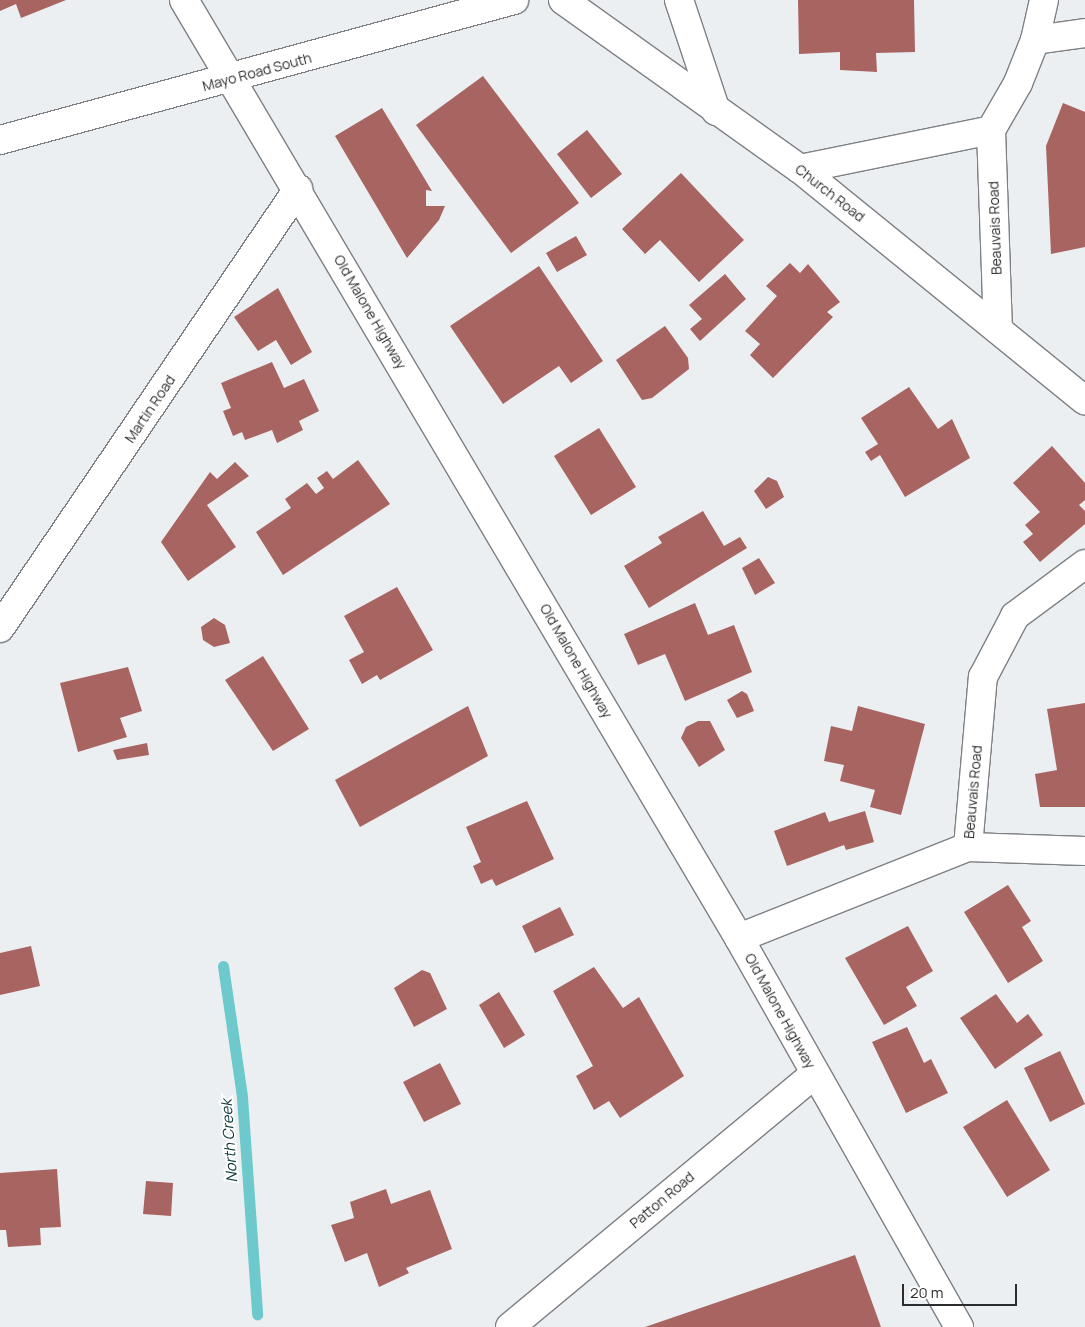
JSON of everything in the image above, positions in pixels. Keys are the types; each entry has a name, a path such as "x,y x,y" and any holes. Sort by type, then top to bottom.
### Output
{"street":[{"name":"Old Malone Highway","path":"184,0 233,79 739,938 959,1327"},
{"name":"Mayo Road South","path":"0,140 233,79 514,0"},
{"name":"Church Road","path":"563,0 716,111 800,169 998,326 1085,401"},
{"path":"679,0 716,111"},
{"path":"800,169 991,130 1018,83 1035,40 1044,0"},
{"path":"1035,40 1085,33"},
{"name":"Beauvais Road","path":"991,130 998,326"},
{"name":"Martin Road","path":"0,628 298,189"},
{"name":"Beauvais Road","path":"739,938 968,847 983,677 1015,616 1085,564"},
{"path":"968,847 1085,851"},
{"name":"Patton Road","path":"510,1327 815,1074"}],"building":[{"path":"0,0 66,0 21,18 16,4 0,11"},
{"path":"798,0 914,0 915,52 876,53 877,72 840,70 840,52 799,54"},
{"path":"483,76 579,203 511,253 416,125"},
{"path":"1063,103 1085,112 1085,247 1051,254 1046,146"},
{"path":"382,108 432,191 426,190 426,206 445,206 439,220 407,258 335,136"},
{"path":"587,130 622,174 591,198 557,154"},
{"path":"681,173 744,240 699,282 660,240 645,254 622,229"},
{"path":"576,236 587,255 557,272 546,253"},
{"path":"790,263 800,273 808,264 840,302 827,312 833,317 773,378 750,355 760,344 745,331 777,296 766,286"},
{"path":"539,266 603,361 571,383 559,366 503,404 450,326"},
{"path":"725,274 746,299 700,341 690,329 702,319 689,305"},
{"path":"278,288 312,352 291,365 276,340 258,351 234,317"},
{"path":"665,326 688,358 689,369 652,398 642,400 616,360"},
{"path":"272,362 284,388 304,379 319,411 299,421 303,430 277,443 272,430 245,440 242,432 233,436 223,411 231,408 221,383"},
{"path":"909,387 938,429 952,419 970,458 905,497 880,455 871,461 865,452 878,444 861,418"},
{"path":"599,428 636,487 591,515 554,456"},
{"path":"1052,446 1085,483 1085,500 1079,505 1085,511 1085,524 1040,562 1023,542 1033,534 1025,525 1040,512 1013,483"},
{"path":"358,460 390,504 283,575 256,532 291,508 285,499 307,483 316,494 324,488 317,478 327,471 333,479"},
{"path":"235,462 249,476 207,505 236,547 188,581 161,542 210,472 217,479"},
{"path":"768,477 777,481 784,497 766,509 754,491"},
{"path":"703,511 724,546 740,537 747,548 649,608 624,566 662,543 658,537"},
{"path":"759,558 775,583 755,595 742,568"},
{"path":"397,587 433,650 380,680 377,675 362,684 349,660 364,652 344,616"},
{"path":"695,603 708,635 734,625 752,672 685,701 665,654 638,665 624,634"},
{"path":"214,618 225,625 230,643 214,647 203,640 201,627"},
{"path":"263,656 309,729 273,751 225,680"},
{"path":"128,667 142,711 120,718 127,737 78,752 60,683"},
{"path":"742,691 747,694 754,711 737,718 727,700"},
{"path":"1085,703 1085,807 1040,807 1035,774 1057,770 1047,709"},
{"path":"468,706 488,756 360,827 335,780"},
{"path":"858,706 925,724 901,815 870,807 875,790 840,781 844,765 824,761 831,726 852,731"},
{"path":"698,721 710,721 725,750 699,767 681,738 686,727"},
{"path":"147,743 149,755 117,760 113,750"},
{"path":"527,801 554,859 496,886 492,879 481,884 473,866 481,862 466,827"},
{"path":"865,811 874,842 846,850 844,845 787,866 774,831 825,812 829,822"},
{"path":"1008,885 1031,921 1022,927 1043,961 1008,983 964,912"},
{"path":"560,907 574,935 535,953 522,926"},
{"path":"908,926 933,971 906,987 917,1006 884,1025 845,958"},
{"path":"31,946 40,986 0,995 0,953"},
{"path":"594,967 623,1008 639,997 684,1076 620,1118 609,1101 594,1110 576,1076 593,1066 553,991"},
{"path":"422,970 430,973 447,1009 414,1027 394,988"},
{"path":"499,992 525,1035 504,1048 479,1005"},
{"path":"996,994 1017,1023 1028,1014 1043,1035 995,1069 960,1018"},
{"path":"907,1027 924,1063 931,1059 948,1093 906,1113 872,1042"},
{"path":"1060,1051 1085,1104 1050,1122 1024,1068"},
{"path":"440,1063 461,1104 424,1122 403,1082"},
{"path":"1007,1100 1050,1170 1007,1197 963,1127"},
{"path":"57,1169 61,1227 40,1228 41,1245 8,1247 6,1230 0,1230 0,1173"},
{"path":"146,1181 173,1183 171,1216 143,1214"},
{"path":"386,1189 391,1204 430,1190 452,1249 406,1268 409,1273 379,1287 367,1253 345,1262 331,1225 354,1218 350,1202"},
{"path":"855,1255 881,1327 645,1327"}],"waterway":[{"name":"North Creek","path":"223,966 242,1097 257,1314"}]}
